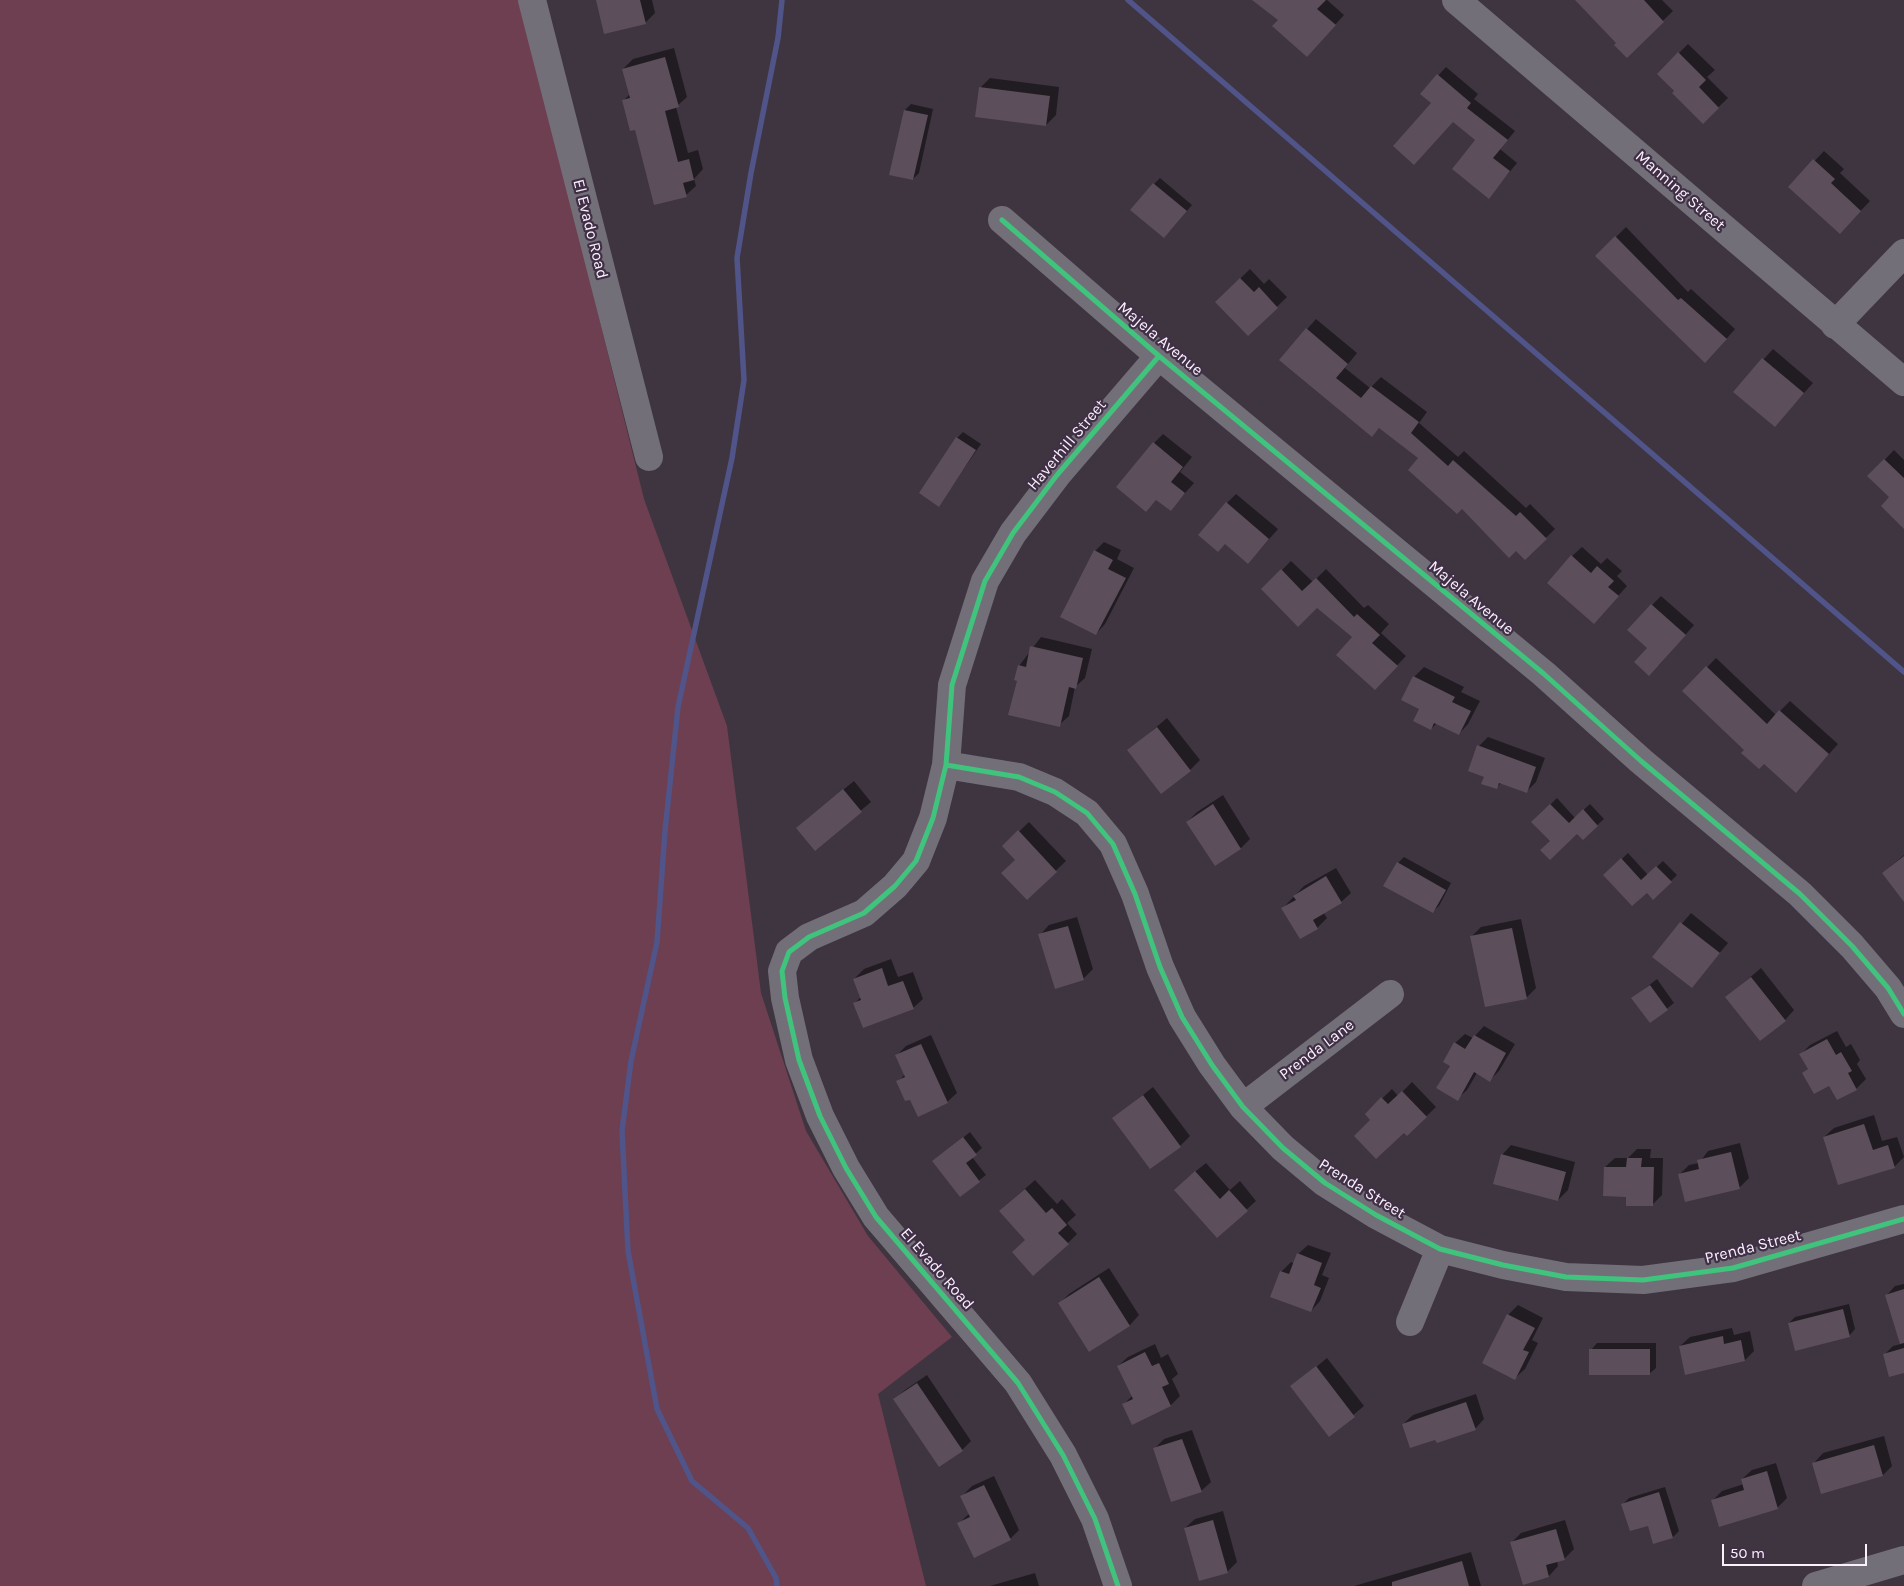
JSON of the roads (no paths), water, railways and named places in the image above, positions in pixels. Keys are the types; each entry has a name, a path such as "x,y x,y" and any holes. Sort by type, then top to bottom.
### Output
{"street":[{"name":"El Evado Road","path":"532,0 649,457"},
{"name":"Manning Street","path":"1456,0 1904,382"},
{"name":"Majela Avenue","path":"1002,220 1159,356 1544,674 1641,761 1800,894 1852,946 1888,988 1904,1014"},
{"path":"1835,325 1904,253"},
{"name":"Haverhill Street","path":"789,952 809,937 864,912 895,886 916,861 933,818 946,765 952,684 985,581 1013,533 1057,475 1159,356"},
{"name":"Prenda Street","path":"946,765 1018,777 1054,792 1087,813 1113,844 1135,894 1160,967 1182,1017 1212,1065 1244,1106 1283,1148 1324,1183 1376,1215 1440,1249 1503,1265 1566,1277 1643,1280 1733,1268 1904,1219"},
{"name":"El Evado Road","path":"789,952 782,971 785,998 799,1060 820,1116 846,1168 876,1217 1018,1383 1063,1455 1087,1503 1118,1586"},
{"name":"Prenda Lane","path":"1244,1106 1390,994"},
{"path":"1410,1322 1440,1249"},
{"path":"1816,1586 1904,1560"}],"waterway":[{"path":"777,1586 776,1578 748,1528 692,1481 657,1409 628,1251 622,1131 631,1061 657,942 665,831 678,707 732,458 744,380 737,258 751,173 778,38 782,0"},
{"path":"1128,0 1904,672"}]}
